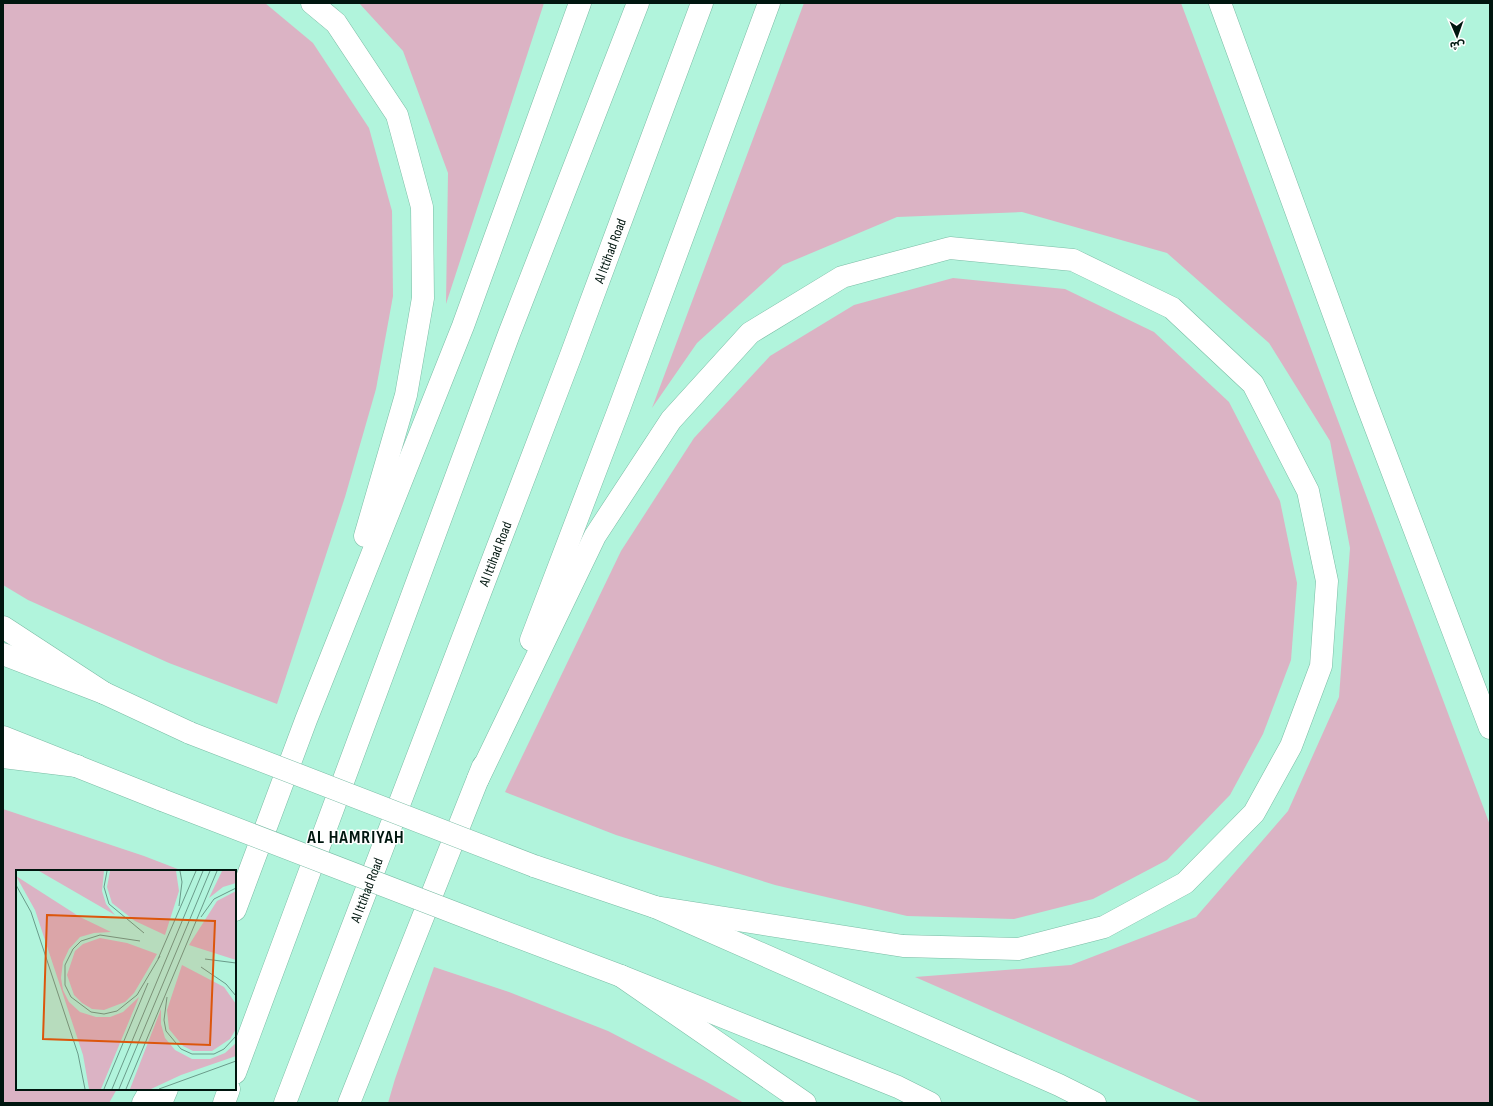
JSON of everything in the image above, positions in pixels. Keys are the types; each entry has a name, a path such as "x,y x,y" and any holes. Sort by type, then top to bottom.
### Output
{"main road":[{"path":"306,720 374,506 406,395 423,298 422,207 397,115 336,23 312,3"},
{"path":"236,907 306,720 463,326 580,3"},
{"path":"236,1070 509,334 638,3"},
{"name":"Al Ittihad Road","path":"285,1103 565,370 702,3"},
{"path":"349,1103 478,779 616,417 769,3"},
{"path":"1220,3 1364,397 1490,728"},
{"path":"478,779 595,536 670,420 750,333 842,277 950,248 1073,260 1172,308 1253,384 1308,491 1327,581 1321,666 1291,746 1254,813 1185,883 1104,927 1018,949 903,946 655,907"},
{"path":"3,627 104,693"},
{"path":"3,654 104,693 190,733 534,866 655,907 1059,1085 1095,1103"},
{"path":"3,737 162,800 621,976 898,1087 930,1103"},
{"path":"3,757 77,766"},
{"path":"359,1103 368,1071 404,963"},
{"path":"621,976 805,1103"},
{"path":"143,1103 150,1090"},
{"path":"161,1103 167,1090"},
{"path":"224,1103 229,1090"}],"shaded area":[{"path":"3,3 265,3 313,43 369,128 392,211 393,296 376,389 345,497 277,704 169,663 28,600 3,585"},
{"path":"359,3 544,3 446,304 448,173 403,51"},
{"path":"804,3 1181,3 1490,825 1490,1103 1203,1103 915,977 1071,965 1196,917 1288,811 1339,697 1350,548 1330,441 1269,343 1167,253 1022,212 897,217 783,265 697,343 652,408"},
{"path":"953,278 1065,289 1154,332 1229,402 1280,501 1297,583 1291,660 1263,734 1230,795 1167,860 1093,899 1014,919 907,916 775,885 616,835 505,792 621,551 694,438 770,356 854,305"},
{"path":"3,809 144,856 180,870 16,870 16,1090 116,1090 109,1103 3,1103"},
{"path":"434,967 509,992 608,1031 744,1103 388,1103"}],"district":[{"name":"AL HAMRIYAH","path":"356,837"}]}
